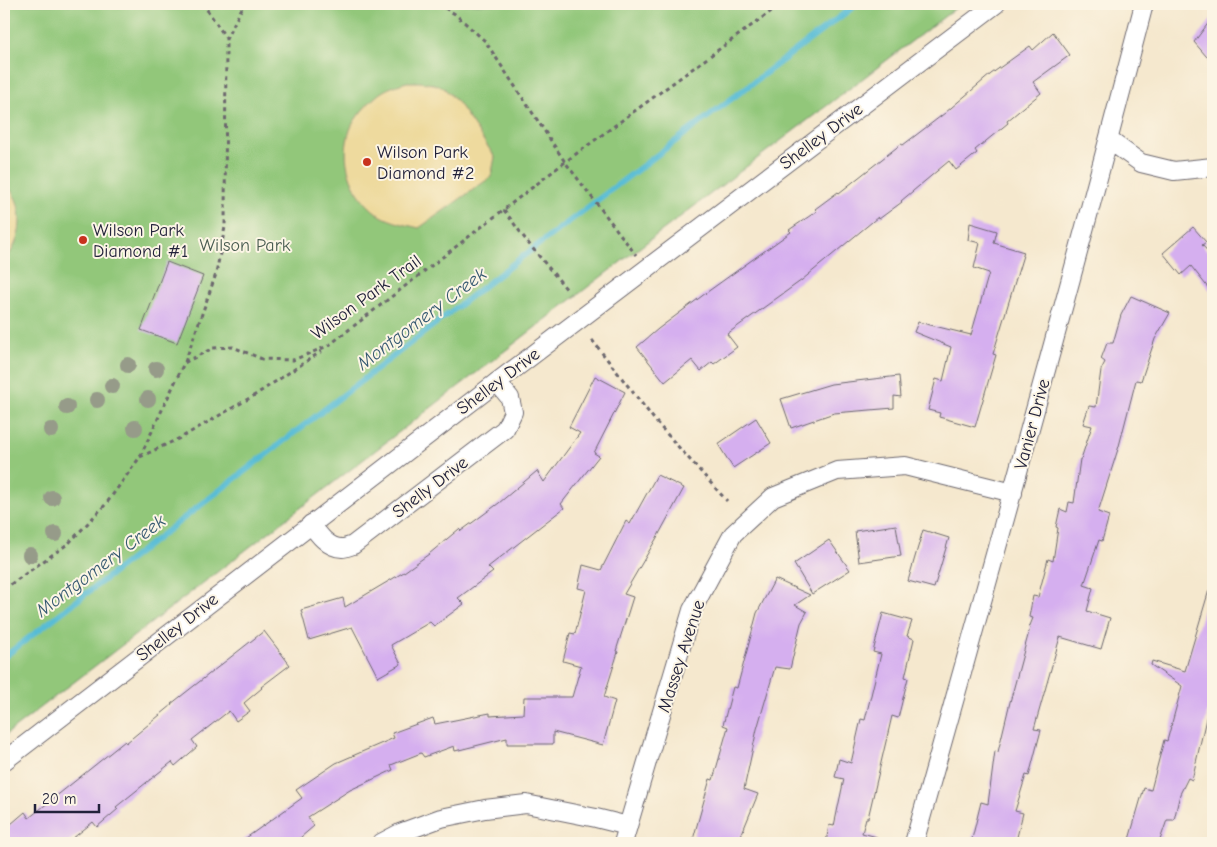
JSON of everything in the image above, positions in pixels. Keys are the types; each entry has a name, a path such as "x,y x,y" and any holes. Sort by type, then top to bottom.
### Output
{"street":[{"name":"Shelley Drive","path":"4,761 497,382 996,4"},
{"name":"Vanier Drive","path":"914,843 1013,493 1144,4"},
{"path":"1108,140 1141,163 1174,171 1213,167"},
{"name":"Shelly Drive","path":"311,524 331,546 342,548 354,545 505,429 513,412 510,398 497,382"},
{"name":"Massey Avenue","path":"623,843 692,610 733,534 773,497 837,471 904,466 1013,493"},
{"path":"381,843 400,833 441,818 485,809 526,804 628,826"}],"path":[{"path":"201,4 208,11 226,39"},
{"path":"4,589 69,543 106,504 140,457 184,363 216,274 224,227 226,39 245,4"},
{"path":"438,4 455,14 485,42 565,162 623,237"},
{"name":"Wilson Park Trail","path":"184,363 213,348 233,347 262,359 293,360 328,346 565,162 781,4"},
{"path":"504,210 568,291"},
{"path":"592,340 657,423 727,501"},
{"path":"140,457 182,437 255,395 328,346"}],"green space":[{"name":"Wilson Park","path":"4,4 961,4 597,280 4,736"}],"sand":[{"path":"407,82 434,84 444,88 458,103 495,157 491,177 419,228 378,214 365,202 353,184 349,173 346,152 350,130 358,115 379,94 389,88"},
{"path":"4,181 17,202 20,220 16,242 4,261"}],"building":[{"path":"1213,17 1213,64 1194,42"},
{"path":"1053,32 1070,55 1033,82 1041,93 975,150 977,153 956,170 949,161 902,202 879,219 878,217 802,280 727,334 737,347 714,364 712,362 701,371 692,360 665,382 637,347 710,290 791,232 789,230 817,211 815,209 945,113 991,74 1030,46 1033,50"},
{"path":"970,223 997,231 994,243 1024,252 993,354 996,355 975,427 939,417 940,413 928,410 936,379 943,381 951,347 914,332 918,322 971,335 989,273 974,268 980,243 968,240"},
{"path":"1193,227 1206,242 1202,245 1213,257 1213,294 1191,266 1181,275 1163,253"},
{"path":"167,262 203,276 177,343 141,330"},
{"path":"1131,296 1170,313 1155,339 1141,381 1136,380 1119,446 1098,512 1109,516 1102,541 1099,540 1084,585 1093,588 1087,611 1110,618 1101,649 1060,637 1034,729 1041,730 1029,776 1026,775 1015,811 1023,813 1016,841 999,839 997,843 971,843 981,802 988,804 995,751 998,752 1033,618 1029,617 1033,596 1038,597 1048,559 1053,561 1058,528 1056,527 1060,509 1067,512 1069,502 1074,503 1080,459 1092,426 1083,424 1089,406 1096,407 1101,370 1105,362 1101,359 1107,343 1113,343 1121,315"},
{"path":"595,376 625,392 594,453 599,456 561,504 564,508 488,567 493,572 458,598 464,604 434,626 430,622 391,645 401,664 378,677 352,627 309,640 301,610 343,598 345,607 404,572 459,529 461,531 499,503 537,471 544,482 580,433 569,427"},
{"path":"899,376 901,397 894,396 894,408 834,413 791,428 781,399 831,384"},
{"path":"756,418 771,443 733,468 718,444"},
{"path":"657,475 684,488 624,594 633,597 604,697 615,701 603,745 553,732 553,744 507,744 507,738 455,751 454,746 424,757 421,753 391,765 393,770 350,790 308,817 314,826 294,843 239,843 302,798 296,790 336,763 394,738 392,733 433,718 435,724 490,713 490,716 523,714 524,697 572,697 581,666 563,661 570,633 575,634 586,590 578,588 583,565 601,570 626,521 630,524"},
{"path":"896,525 901,556 859,562 855,531"},
{"path":"923,530 949,538 934,588 908,581"},
{"path":"829,540 850,570 812,594 794,564"},
{"path":"775,579 810,595 795,605 807,612 801,623 790,669 775,667 757,729 744,789 758,794 738,843 692,843 710,779 713,780 728,727 723,725 733,687 737,688 757,613"},
{"path":"1209,590 1213,591 1213,688 1192,780 1188,778 1180,794 1174,820 1167,820 1159,843 1128,843 1144,788 1151,790 1164,740 1167,741 1182,686 1151,665 1152,661 1185,671"},
{"path":"883,613 912,621 907,636 914,639 905,677 908,678 898,718 892,716 868,818 866,818 862,833 877,837 876,843 826,843 829,825 834,826 844,779 835,777 839,759 851,763 861,719 865,720 881,654 873,652"},
{"path":"264,631 290,665 261,687 244,703 250,711 236,721 229,711 192,740 197,747 175,766 172,762 116,807 118,809 97,827 93,822 67,843 12,843 4,830 25,812 29,818 125,741 126,743 171,704"}],"waterway":[{"name":"Montgomery Creek","path":"4,657 514,263 857,4"}],"place":[{"name":"Wilson Park Diamond #2","path":"367,162"},
{"name":"Wilson Park Diamond #1","path":"83,240"}]}
